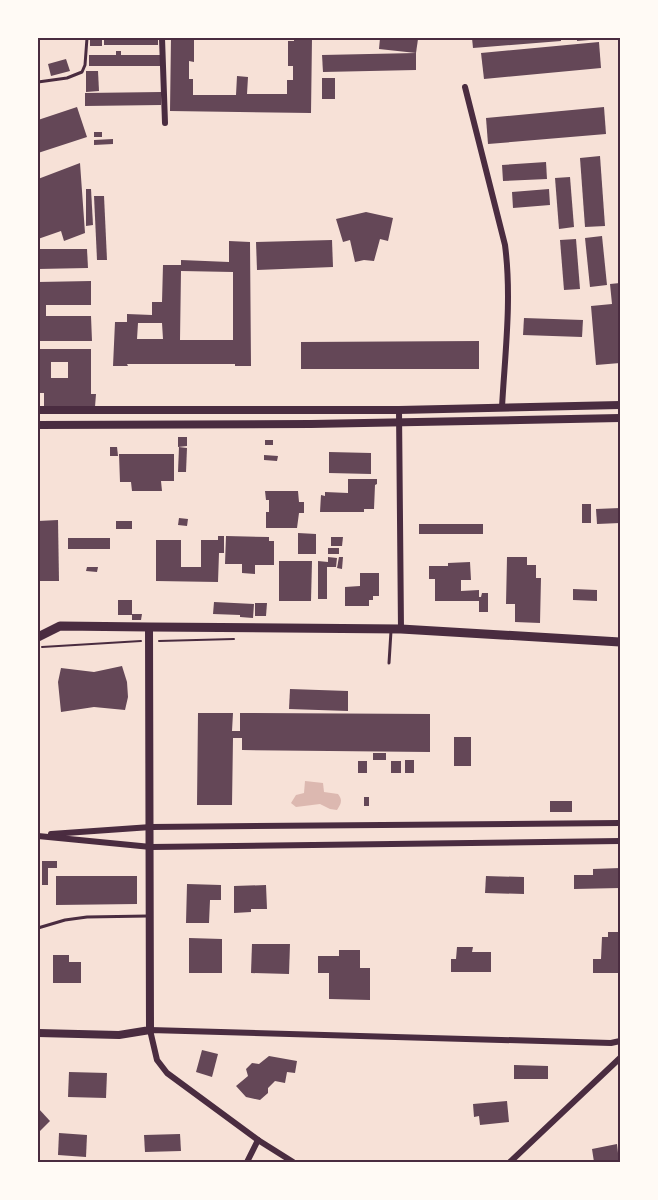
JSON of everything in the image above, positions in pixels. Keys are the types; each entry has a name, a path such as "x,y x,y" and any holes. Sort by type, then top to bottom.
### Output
{"main road":[{"path":"38,637 60,626 401,629 621,642"}],"street":[{"path":"162,38 165,123"},
{"path":"465,87 505,245 509,272 502,408"},
{"path":"38,410 399,410 621,405"},
{"path":"311,410 311,424"},
{"path":"399,410 401,629"},
{"path":"38,425 311,424 621,418"},
{"path":"149,627 150,1030 157,1060 167,1073 258,1140 293,1162"},
{"path":"38,835 151,827 621,823"},
{"path":"38,835 151,848 621,840"},
{"path":"38,1033 119,1035 150,1030 621,1041"},
{"path":"510,1162 621,1058"},
{"path":"247,1162 258,1140"}],"lane":[{"path":"38,82 67,78 82,72 85,65 87,38"},
{"path":"389,663 391,629"},
{"path":"38,928 65,920 87,917 149,916"}],"path":[{"path":"38,647 236,639"}],"shaded area":[{"path":"305,781 323,783 324,792 338,794 341,802 337,810 320,804 296,807 291,803 296,795 304,793"}],"building":[{"path":"90,38 102,38 102,46 90,46"},
{"path":"104,38 158,38 158,45 104,45"},
{"path":"171,38 194,40 194,62 189,61 189,79 193,79 193,95 236,95 237,76 248,77 247,94 287,94 287,80 293,80 293,66 288,66 288,41 294,41 294,38 312,38 311,113 170,111"},
{"path":"380,38 418,39 416,53 379,49"},
{"path":"472,38 561,38 561,41 473,48"},
{"path":"577,38 602,38 602,39 577,41"},
{"path":"599,42 601,68 484,79 481,53"},
{"path":"116,51 121,51 121,55 161,55 161,66 89,66 89,55 116,55"},
{"path":"416,53 416,70 323,72 322,55"},
{"path":"66,59 70,71 51,76 48,64"},
{"path":"86,71 98,71 99,91 86,92"},
{"path":"322,78 335,78 335,99 322,99"},
{"path":"161,92 161,105 85,106 85,93"},
{"path":"77,107 87,137 38,153 38,120"},
{"path":"604,107 606,134 488,144 486,118"},
{"path":"94,132 102,132 102,137 94,137"},
{"path":"113,139 113,144 94,145 94,140"},
{"path":"600,156 605,226 585,227 580,158"},
{"path":"546,162 547,179 503,181 502,165"},
{"path":"80,163 85,233 64,241 61,231 38,239 38,179"},
{"path":"570,177 574,227 559,229 555,178"},
{"path":"86,189 91,189 93,225 86,226"},
{"path":"549,189 550,205 513,208 512,192"},
{"path":"94,196 104,196 107,260 97,260"},
{"path":"366,212 393,218 388,241 380,239 374,261 355,262 350,240 343,242 336,219"},
{"path":"602,236 607,285 590,287 585,238"},
{"path":"576,239 580,289 564,290 560,240"},
{"path":"332,240 333,267 257,270 256,242"},
{"path":"229,241 250,242 251,366 127,364 128,366 113,366 115,322 127,322 127,314 152,315 152,302 162,302 163,265 181,265 181,260 229,262","holes":["181,271 233,272 233,340 180,340","138,323 162,323 163,339 137,339"]},
{"path":"38,249 87,249 88,268 38,269"},
{"path":"91,281 91,305 46,305 46,316 91,316 92,341 38,341 38,282"},
{"path":"620,283 620,363 596,365 591,306 612,304 610,284"},
{"path":"524,318 583,320 582,337 523,335"},
{"path":"479,341 479,369 301,369 301,342"},
{"path":"38,349 91,349 91,394 96,394 95,407 44,407 44,393 38,393","holes":["51,362 68,362 68,378 51,378"]},
{"path":"178,437 187,437 187,446 178,447"},
{"path":"265,440 273,440 273,445 265,445"},
{"path":"110,447 117,447 118,456 110,456"},
{"path":"179,447 187,448 186,472 178,472"},
{"path":"329,452 371,453 371,474 329,473"},
{"path":"119,454 174,454 174,481 161,481 162,491 132,491 131,482 120,482"},
{"path":"264,455 278,456 277,461 264,460"},
{"path":"348,479 377,479 374,509 364,509 364,512 320,512 321,495 325,496 325,492 348,493"},
{"path":"265,491 298,491 299,502 304,502 304,513 299,513 297,528 266,528 269,500 266,500"},
{"path":"582,504 591,504 591,523 582,523"},
{"path":"620,508 620,523 597,524 596,509"},
{"path":"179,518 188,519 187,526 178,525"},
{"path":"58,520 59,581 38,581 38,521"},
{"path":"116,521 132,521 132,529 116,529"},
{"path":"419,524 483,524 483,534 419,534"},
{"path":"298,533 316,534 316,554 298,554"},
{"path":"218,536 224,536 224,553 219,553 218,582 156,581 156,540 181,540 181,567 201,567 201,540 218,540"},
{"path":"226,536 269,537 269,541 274,541 274,565 255,565 255,574 242,573 242,564 225,564"},
{"path":"331,537 343,537 342,546 331,546"},
{"path":"68,538 110,538 110,549 68,549"},
{"path":"328,548 339,548 339,554 328,554"},
{"path":"328,557 337,558 336,567 327,567 327,599 318,599 318,561 328,562"},
{"path":"339,557 343,557 342,569 337,568"},
{"path":"507,557 527,557 527,565 536,565 536,578 541,578 540,623 515,622 515,604 506,604"},
{"path":"279,561 312,561 311,601 279,601"},
{"path":"470,562 471,580 461,580 461,591 479,590 479,597 482,593 488,593 488,612 479,612 479,601 435,601 435,579 429,579 429,566 448,566 448,563"},
{"path":"87,567 98,567 97,572 86,571"},
{"path":"360,573 379,573 379,596 373,596 373,600 369,600 369,606 345,606 345,587 360,586"},
{"path":"573,589 597,590 597,601 573,600"},
{"path":"39,591 40,611 38,611"},
{"path":"118,600 132,600 132,615 118,615"},
{"path":"214,602 254,604 253,618 213,614"},
{"path":"255,603 267,603 266,616 255,616"},
{"path":"132,614 142,614 141,620 132,620"},
{"path":"122,666 127,682 128,697 125,710 94,707 61,712 58,682 61,668 94,672"},
{"path":"290,689 348,691 348,711 289,709"},
{"path":"198,713 233,713 232,731 240,731 240,713 430,714 430,752 242,750 242,738 233,738 232,805 197,805"},
{"path":"454,737 471,737 471,766 454,766"},
{"path":"373,753 386,753 386,760 373,760"},
{"path":"405,760 414,760 414,773 405,773"},
{"path":"358,761 367,761 367,773 358,773"},
{"path":"391,761 401,761 401,773 391,773"},
{"path":"364,797 369,797 369,806 364,806"},
{"path":"550,801 572,801 572,812 550,812"},
{"path":"42,861 57,861 57,868 48,868 48,885 42,885"},
{"path":"620,868 620,888 574,889 574,875 593,875 593,869"},
{"path":"56,876 137,876 137,904 56,905"},
{"path":"486,876 524,877 524,894 485,893"},
{"path":"187,884 221,885 221,900 210,900 209,923 186,923"},
{"path":"266,885 267,909 251,909 251,912 234,913 234,886"},
{"path":"608,932 619,932 620,973 593,973 593,959 601,959 602,937 608,937"},
{"path":"189,938 222,939 222,973 189,973"},
{"path":"252,944 290,944 289,974 251,973"},
{"path":"457,947 473,947 472,952 491,952 491,972 451,972 451,959 456,959"},
{"path":"339,950 360,950 360,968 370,968 370,1000 329,999 329,973 318,973 318,956 339,956"},
{"path":"53,955 69,955 69,962 81,962 81,983 53,983"},
{"path":"202,1050 218,1054 212,1077 196,1072"},
{"path":"269,1056 297,1061 295,1073 287,1072 285,1083 275,1081 268,1088 268,1093 260,1100 246,1097 236,1086 248,1076 246,1069 252,1063 259,1064"},
{"path":"514,1065 548,1066 548,1079 514,1079"},
{"path":"69,1072 107,1073 106,1098 68,1097"},
{"path":"507,1101 509,1122 480,1125 479,1116 474,1117 473,1104"},
{"path":"38,1108 50,1121 38,1133"},
{"path":"59,1133 87,1135 86,1157 58,1155"},
{"path":"180,1134 181,1151 145,1152 144,1135"},
{"path":"617,1144 620,1162 594,1162 592,1149"}]}
